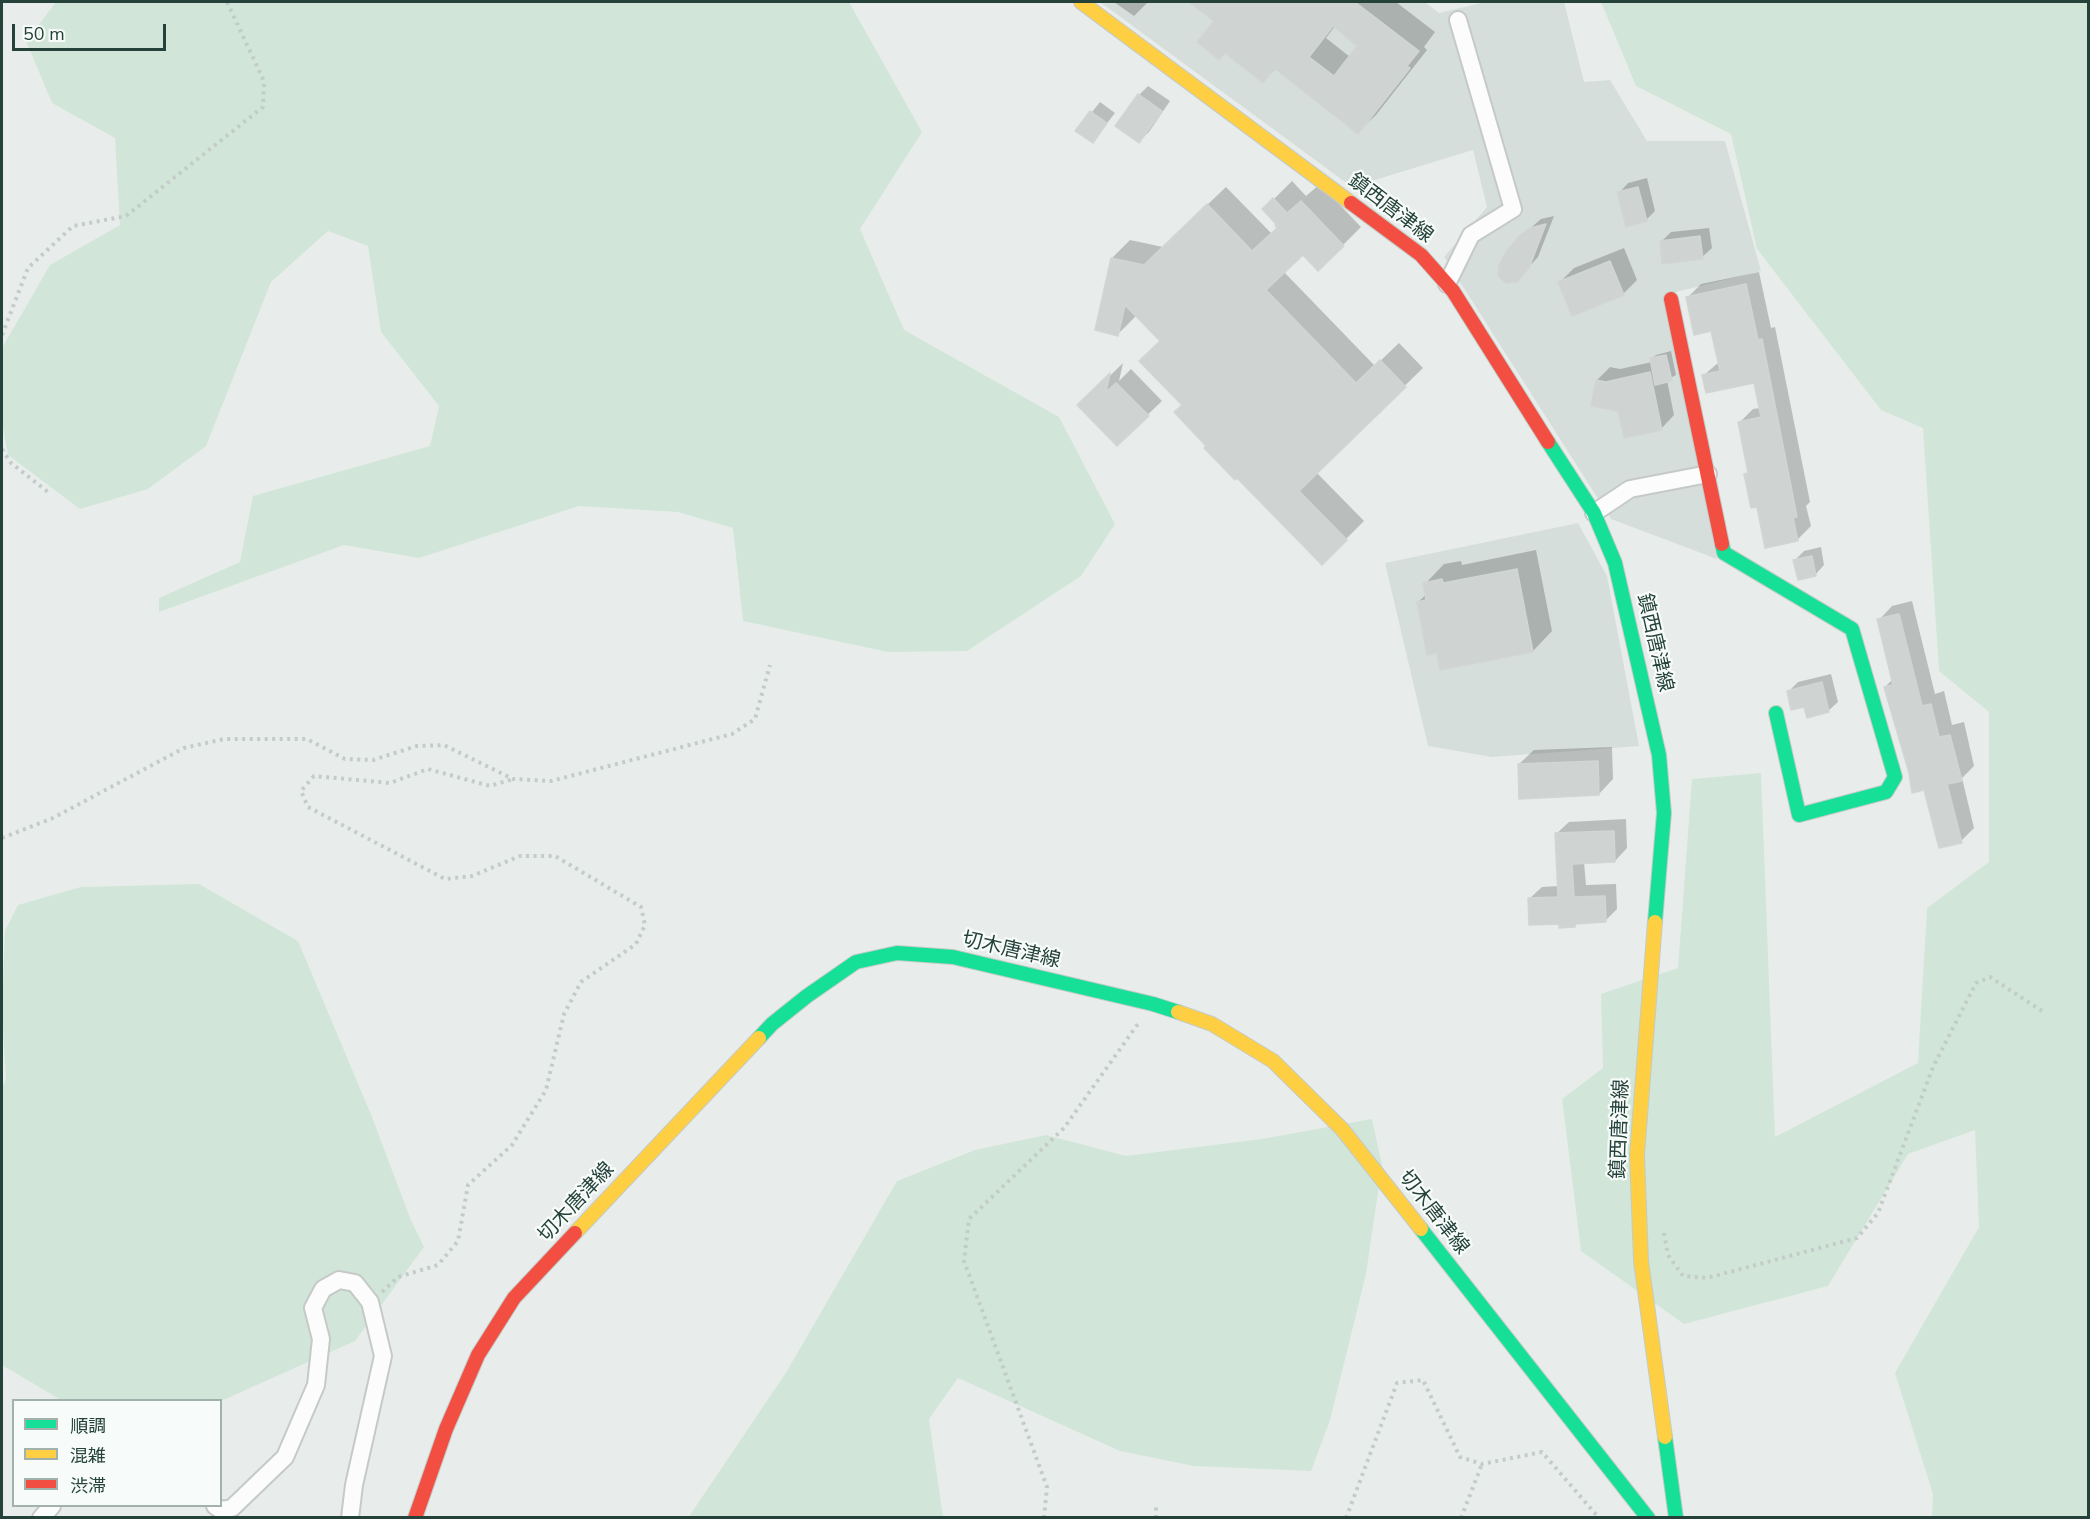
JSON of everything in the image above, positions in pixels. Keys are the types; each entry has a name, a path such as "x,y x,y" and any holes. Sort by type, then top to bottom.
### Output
{"main road":[{"name":"鎮西唐津線","path":"1080,2 1421,255 1447,284 1594,513 1615,562 1652,716 1659,755 1664,813 1637,1155 1641,1261 1676,1518"},
{"path":"1671,299 1724,553 1852,629 1895,777 1886,792 1799,815 1776,713"},
{"name":"切木唐津線","path":"415,1518 446,1429 478,1355 514,1298 772,1024 856,962 897,953 953,957 1153,1004 1212,1024 1274,1061 1342,1129 1648,1518"}],"street":[{"path":"1447,284 1472,235 1513,209 1458,20"},
{"path":"1594,513 1630,489 1708,474"},
{"path":"216,1507 221,1510 232,1508 285,1457 316,1385 321,1339 313,1308 323,1289 339,1280 355,1283 370,1302 383,1356 354,1485 350,1518"}],"path":[{"path":"2,335 28,268 73,226 126,216 263,107 264,81 227,2"},
{"path":"2,449 11,463 48,492"},
{"path":"2,838 53,818 184,748 224,739 307,739 345,759 373,760 417,746 444,744 513,778 551,781 732,734 755,719 770,665"},
{"path":"370,1302 398,1277 438,1265 458,1241 468,1185 512,1145 546,1090 564,1014 581,982 636,944 645,925 641,907 555,856 520,855 472,876 445,879 308,807 301,791 314,776 390,783 428,769 490,786 513,778"},
{"path":"1662,1224 1668,1255 1683,1276 1707,1278 1857,1238 1878,1213 1933,1067 1976,983 1990,977 2042,1011"},
{"path":"1044,1518 1047,1487 964,1262 969,1220 1064,1128 1153,1004"},
{"path":"1346,1518 1397,1383 1423,1380 1460,1457 1482,1464 1542,1452 1599,1518"},
{"path":"1461,1518 1482,1464"},
{"path":"1156,1506 1156,1518"}],"shaded area":[{"path":"1100,2 1425,2 1439,13 1486,2 1564,2 1584,82 1610,80 1647,141 1725,141 1761,271 1664,295 1717,559 1611,519 1444,257 1487,207 1473,150 1352,187"},
{"path":"1578,523 1607,576 1639,746 1492,757 1428,746 1385,563"}],"green space":[{"path":"56,2 849,2 922,132 860,229 904,330 1059,417 1115,524 1081,576 967,651 888,652 743,621 733,528 678,512 579,506 419,558 344,545 159,612 159,598 240,562 253,496 430,446 439,406 381,332 368,246 328,231 271,282 206,446 148,489 80,509 8,455 2,423 2,348 50,265 120,225 115,138 52,103 26,41"},
{"path":"1601,2 2088,2 2088,1517 1932,1517 1933,1494 1895,1373 1979,1227 1975,1130 1908,1154 1828,1286 1684,1324 1581,1251 1562,1099 1603,1068 1601,994 1678,968 1692,779 1761,773 1775,1137 1918,1063 1927,908 1989,862 1989,712 1939,671 1923,428 1881,410 1757,249 1731,134 1636,86"},
{"path":"199,884 298,941 372,1117 410,1218 424,1247 355,1341 222,1401 59,1399 2,1365 2,1087 6,1080 2,1010 5,931 18,905 81,887"},
{"path":"1372,1119 1382,1165 1366,1274 1330,1420 1311,1471 1194,1466 1120,1451 958,1378 929,1419 943,1517 688,1518 787,1371 897,1181 975,1150 1046,1135 1126,1156 1262,1139"}],"building":[{"path":"1189,2 1355,2 1419,51 1407,66 1410,68 1358,134 1274,68 1263,83 1225,53 1219,60 1197,42 1214,21","holes":["1333,26 1357,46 1334,76 1309,57"]},
{"path":"1138,94 1162,111 1139,143 1115,126"},
{"path":"1090,111 1107,123 1093,143 1075,131"},
{"path":"1638,187 1647,221 1626,227 1617,192"},
{"path":"1273,198 1287,213 1301,201 1344,246 1318,271 1303,255 1266,290 1356,383 1380,360 1406,387 1299,491 1347,540 1322,565 1237,478 1235,480 1204,448 1206,446 1174,412 1182,405 1139,361 1160,341 1125,305 1118,336 1095,330 1111,258 1144,265 1207,204 1252,251 1277,228 1262,209"},
{"path":"1546,224 1529,268 1517,282 1506,283 1498,276 1499,265 1506,252 1519,236 1530,228"},
{"path":"1700,236 1703,259 1662,264 1660,241"},
{"path":"1610,261 1624,295 1572,316 1558,282"},
{"path":"1746,284 1758,340 1762,339 1797,517 1793,518 1798,541 1765,548 1757,507 1751,508 1744,474 1748,473 1738,422 1761,417 1754,383 1706,393 1702,375 1720,371 1711,331 1694,335 1686,297"},
{"path":"1666,355 1672,381 1655,385 1650,358"},
{"path":"1650,372 1662,430 1624,438 1618,411 1591,406 1596,380 1606,382"},
{"path":"1110,373 1106,392 1116,383 1149,416 1117,446 1077,405"},
{"path":"1812,556 1816,576 1798,580 1793,560"},
{"path":"1517,569 1533,652 1440,670 1437,653 1427,655 1417,602 1426,600 1423,583 1442,579 1443,583"},
{"path":"1899,614 1922,706 1931,704 1939,737 1950,735 1962,781 1947,784 1962,843 1939,848 1924,790 1912,793 1909,773 1884,687 1893,685 1877,619"},
{"path":"1822,682 1829,712 1807,718 1804,707 1791,710 1787,691"},
{"path":"1598,761 1599,795 1519,799 1518,764"},
{"path":"1614,831 1615,862 1572,864 1574,897 1605,896 1606,922 1575,924 1575,927 1559,928 1559,924 1529,925 1528,898 1558,897 1555,833"}],"traffic: fast":[{"path":"1548,442 1594,513 1615,563 1659,755 1664,813 1655,922"},
{"path":"1722,544 1724,553 1852,629 1895,777 1886,792 1799,815 1776,713"},
{"path":"759,1038 772,1024 807,996 856,962 897,953 953,957 1153,1004 1178,1012"},
{"path":"1421,1229 1648,1518"},
{"path":"1665,1437 1676,1518"}],"traffic: slow":[{"path":"1081,2 1351,203"},
{"path":"1655,922 1637,1155 1641,1261 1665,1437"},
{"path":"1178,1012 1212,1024 1273,1061 1342,1129 1421,1229"},
{"path":"575,1233 759,1038"}],"traffic: jam":[{"path":"1351,203 1421,255 1453,291 1548,442"},
{"path":"1671,299 1722,544"},
{"path":"415,1518 446,1429 478,1355 514,1298 575,1233"}]}
